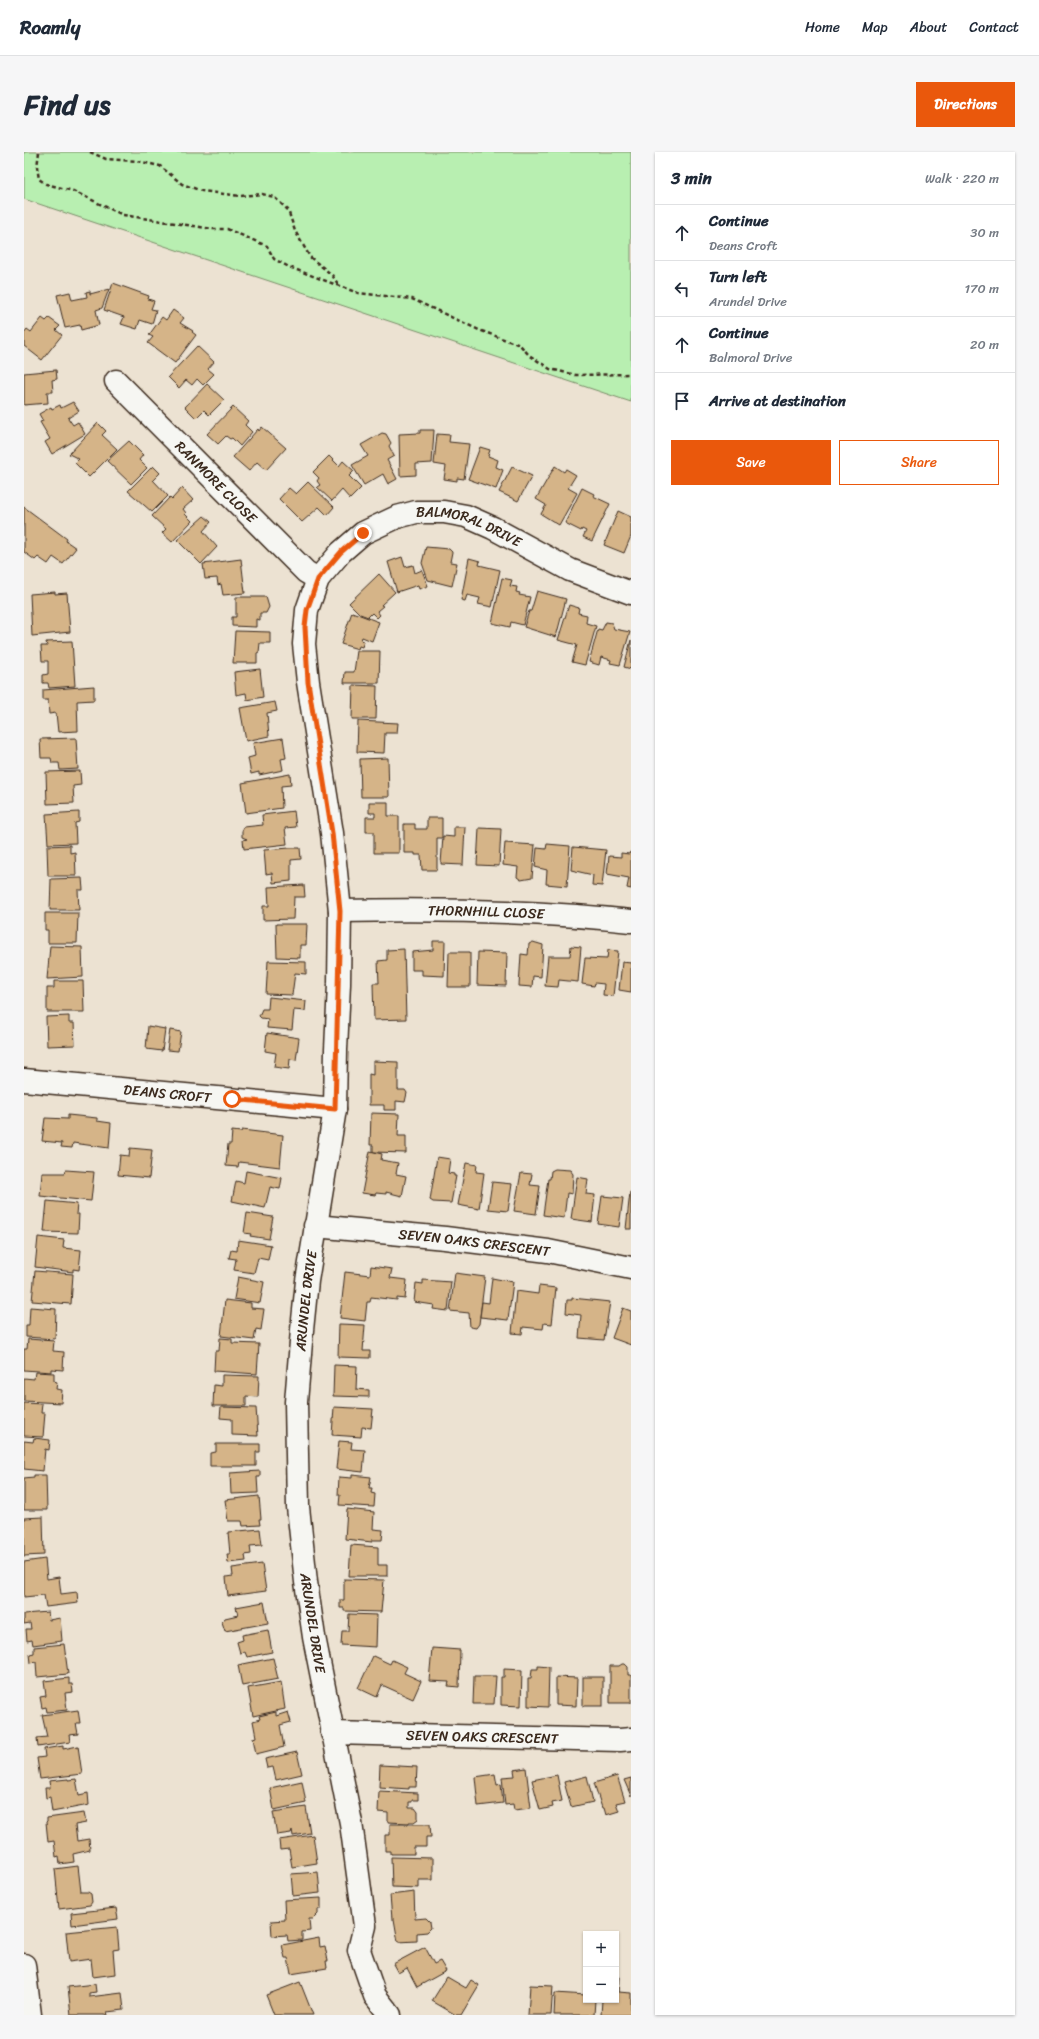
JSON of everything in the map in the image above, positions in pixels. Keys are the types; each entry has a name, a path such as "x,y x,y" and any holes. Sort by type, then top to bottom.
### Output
{"street":[{"name":"RANMORE CLOSE","path":"116,381 306,572 318,579"},
{"name":"BALMORAL DRIVE","path":"318,579 341,552 363,533 397,517 416,512 444,512 466,516 493,528 570,570 631,593"},
{"name":"ARUNDEL DRIVE","path":"318,579 307,610 304,644 308,682 332,833 340,911 335,1109 307,1281 296,1402 298,1507 307,1589 332,1732 351,1823 365,1926 359,1950 375,1996 390,2015"},
{"name":"THORNHILL CLOSE","path":"340,911 434,909 595,917 631,921"},
{"name":"DEANS CROFT","path":"24,1080 335,1109"},
{"name":"SEVEN OAKS CRESCENT","path":"315,1226 445,1238 548,1251 631,1268"},
{"name":"SEVEN OAKS CRESCENT","path":"332,1732 620,1740 631,1739"},
{"path":"24,1966 30,2015"}],"path":[{"path":"39,152 37,167 39,179 46,184 73,191 123,215 213,229 227,229 267,246 274,259 289,267 358,293 412,299 479,330 520,345 529,355 550,369 576,375 631,374"},
{"path":"90,152 106,159 137,161 160,166 182,184 202,191 240,196 262,194 274,196 288,210 295,231 310,257 332,275 338,285"}],"green space":[{"path":"24,152 631,152 631,402 24,199"}],"building":[{"path":"113,283 149,296 148,299 154,301 151,309 156,310 152,324 140,320 137,329 121,324 124,317 104,310"},
{"path":"109,289 102,308 96,310 99,325 81,330 80,325 65,328 57,295 70,292 72,300 87,297 86,292 90,291 90,294"},
{"path":"173,310 184,318 180,323 193,331 192,332 196,335 175,363 148,343 153,337 149,335 162,317 166,320"},
{"path":"42,318 46,321 49,318 60,326 56,330 62,335 42,360 24,346 24,333 27,329 31,332"},
{"path":"197,346 214,362 208,369 214,374 203,385 197,379 192,385 186,380 179,388 168,377"},
{"path":"56,370 57,379 52,380 53,392 47,392 48,403 24,405 24,373"},
{"path":"207,384 224,400 209,415 204,410 196,418 185,407"},
{"path":"73,402 79,411 68,418 73,425 78,422 85,434 52,454 45,442 50,439 40,422 43,421 39,414 51,407 52,409 60,405 61,408"},
{"path":"233,407 248,421 245,425 252,432 240,446 232,438 230,439 226,436 218,444 207,434"},
{"path":"98,423 106,431 102,435 117,449 89,477 75,463 79,459 69,454"},
{"path":"262,427 286,448 266,470 257,462 249,471 233,457 258,429 259,431"},
{"path":"420,430 434,430 432,463 416,464 416,475 400,476 399,434 420,433"},
{"path":"382,433 386,434 391,443 389,446 394,456 387,460 397,479 388,484 383,474 364,485 352,465 368,456 361,445"},
{"path":"437,434 450,435 449,442 469,444 464,479 457,478 457,481 444,479 446,466 434,464"},
{"path":"129,441 143,455 139,460 147,468 131,484 107,461"},
{"path":"480,447 490,450 488,456 498,460 496,467 503,470 496,489 468,479"},
{"path":"329,456 339,466 343,461 354,471 349,476 361,488 350,499 342,490 332,501 317,487 320,485 317,481 319,478 313,472"},
{"path":"153,466 160,473 153,480 168,496 152,512 128,491"},
{"path":"555,466 564,472 566,469 576,475 568,488 577,493 559,525 541,514 546,505 536,499"},
{"path":"512,467 532,476 518,501 499,492"},
{"path":"308,482 334,507 327,515 319,507 302,522 279,499 289,488 296,494"},
{"path":"182,488 193,500 183,509 186,513 185,514 192,521 172,542 162,533 166,529 152,516 170,497 172,499"},
{"path":"582,488 594,494 593,496 610,504 592,541 583,537 586,531 582,529 581,531 565,523"},
{"path":"24,507 67,539 66,541 76,548 63,564 53,557 48,564 38,557 35,560 24,552"},
{"path":"618,511 631,517 631,536 624,553 604,545"},
{"path":"204,516 211,522 203,531 217,547 201,564 177,540"},
{"path":"426,547 449,549 452,552 450,562 457,563 452,586 428,580 422,563"},
{"path":"402,557 405,567 413,565 415,573 422,570 428,586 419,589 418,585 397,592 388,562"},
{"path":"469,558 480,561 479,565 500,570 492,607 478,604 480,598 467,595 465,601 461,600"},
{"path":"241,559 245,593 223,595 221,584 218,585 217,578 205,579 203,564"},
{"path":"379,574 395,592 381,605 383,606 377,611 380,615 377,618 372,613 368,617 360,614 349,603"},
{"path":"502,578 512,580 510,586 517,587 516,592 520,593 519,595 530,597 523,625 511,622 510,627 492,623"},
{"path":"537,591 566,599 556,637 524,627"},
{"path":"55,592 55,594 67,593 70,632 32,636 30,594"},
{"path":"236,597 266,597 269,607 266,613 260,613 260,620 256,619 256,627 232,626 232,617 236,617"},
{"path":"569,605 579,608 578,613 587,615 586,623 596,626 585,665 572,662 577,645 558,640"},
{"path":"352,612 379,622 372,641 362,637 361,640 364,641 362,647 359,646 358,649 341,644"},
{"path":"606,622 612,623 614,629 630,632 620,665 610,663 611,660 601,657 599,665 589,662 598,629 602,630"},
{"path":"235,631 270,632 270,643 260,643 259,652 257,653 257,663 233,663"},
{"path":"631,640 631,669 624,667"},
{"path":"72,641 75,686 49,688 48,683 43,683 43,675 48,674 48,661 42,661 41,646 47,646 46,642"},
{"path":"357,651 380,651 379,683 344,683 345,672 354,672"},
{"path":"260,669 263,697 247,700 246,693 236,695 234,672"},
{"path":"353,685 377,686 376,719 352,719"},
{"path":"94,686 94,700 77,701 78,731 58,732 56,713 49,714 48,700 43,700 43,690"},
{"path":"275,702 277,711 267,713 269,736 246,741 240,708"},
{"path":"358,721 398,723 397,733 385,733 384,753 357,752"},
{"path":"76,738 78,769 60,770 59,763 52,763 51,758 41,758 40,739"},
{"path":"283,738 286,758 281,759 283,770 259,775 259,772 251,774 248,758 255,756 253,743"},
{"path":"388,758 389,797 361,797 360,759"},
{"path":"80,771 81,785 73,786 74,803 47,804 46,772"},
{"path":"290,774 291,785 281,786 282,808 246,813 242,783"},
{"path":"369,802 388,802 388,816 399,816 399,853 374,853 374,832 366,832 366,817 375,817 375,813 369,813"},
{"path":"294,811 296,827 285,828 287,844 244,849 243,840 247,839 242,837 244,827 263,825 262,815"},
{"path":"79,812 79,822 75,823 76,843 48,844 46,814"},
{"path":"427,818 442,818 442,838 437,838 437,870 422,870 421,855 415,855 415,853 404,853 404,824 415,824 415,829 427,829"},
{"path":"454,827 465,827 463,865 441,864 443,836 454,837"},
{"path":"479,828 501,829 499,866 477,865"},
{"path":"505,843 535,845 532,878 521,880 517,877 518,867 503,865"},
{"path":"547,844 570,846 567,886 546,884 547,870 535,867 537,848 546,849"},
{"path":"70,845 70,853 75,852 76,876 48,876 47,846"},
{"path":"573,847 606,850 602,886 592,885 593,875 571,870"},
{"path":"300,848 301,859 291,860 291,881 273,883 272,873 266,874 264,850"},
{"path":"630,852 631,889 627,888 629,878 607,874 609,856 621,857 621,853 629,854"},
{"path":"82,878 83,890 78,890 79,910 50,910 51,879"},
{"path":"304,885 305,897 294,897 293,919 263,920 263,906 269,906 268,887"},
{"path":"45,913 78,913 77,943 48,943 48,930 45,930"},
{"path":"276,924 307,924 306,945 300,945 300,958 277,957"},
{"path":"433,941 445,941 444,976 422,975 422,970 412,970 412,952 433,950"},
{"path":"533,942 543,945 541,977 533,976 532,987 519,986 521,954 528,955 529,944"},
{"path":"50,946 82,947 83,977 47,979"},
{"path":"571,946 581,947 578,982 559,980 558,987 545,986 548,956 570,956"},
{"path":"404,949 406,1019 374,1020 373,983 379,983 378,961 387,960 387,950"},
{"path":"608,950 618,951 613,996 603,995 604,984 595,983 594,986 582,984 585,958 607,959"},
{"path":"449,952 470,952 470,987 448,987"},
{"path":"478,952 507,953 506,986 477,985"},
{"path":"268,961 306,962 306,974 295,973 292,995 266,994"},
{"path":"622,962 631,963 631,992 619,990"},
{"path":"54,981 83,981 84,1012 47,1012 47,988 54,988"},
{"path":"269,997 306,1001 305,1011 294,1010 292,1030 267,1028 268,1019 261,1018 259,1016 262,1009 268,1009"},
{"path":"69,1016 69,1023 74,1023 75,1045 47,1046 46,1017"},
{"path":"148,1026 165,1029 162,1051 146,1049"},
{"path":"170,1030 181,1032 178,1051 167,1050"},
{"path":"267,1033 299,1038 296,1060 290,1059 289,1069 274,1067 276,1053 265,1051"},
{"path":"373,1061 398,1062 398,1090 405,1090 407,1093 405,1102 396,1101 396,1110 384,1110 384,1105 369,1105 369,1074 373,1075"},
{"path":"371,1113 399,1114 398,1136 406,1136 406,1153 373,1152 373,1145 370,1145"},
{"path":"68,1115 97,1118 97,1121 111,1123 109,1148 73,1143 72,1148 61,1147 62,1143 42,1141 45,1118 68,1119"},
{"path":"242,1130 283,1135 280,1167 239,1162 238,1167 226,1166 228,1144 231,1144 232,1131 241,1132"},
{"path":"130,1148 152,1150 149,1178 118,1175 120,1155 129,1156"},
{"path":"370,1151 382,1154 381,1160 398,1163 396,1174 406,1176 402,1196 386,1192 386,1194 376,1193 375,1195 362,1193"},
{"path":"437,1157 450,1159 448,1173 456,1176 451,1203 433,1202 430,1200"},
{"path":"466,1163 477,1165 476,1172 484,1173 479,1209 458,1205"},
{"path":"555,1169 570,1170 573,1174 572,1194 567,1193 564,1218 543,1215 548,1179 550,1179 551,1171"},
{"path":"66,1170 94,1172 91,1201 40,1196 42,1173 65,1173"},
{"path":"246,1171 282,1178 280,1189 270,1187 265,1208 232,1201 236,1181 244,1183"},
{"path":"521,1173 532,1174 530,1185 540,1186 536,1214 514,1211"},
{"path":"577,1177 588,1179 586,1194 595,1195 592,1222 571,1219"},
{"path":"492,1182 512,1184 508,1211 488,1209"},
{"path":"630,1192 631,1229 626,1229"},
{"path":"602,1196 623,1198 619,1227 598,1224"},
{"path":"47,1201 77,1204 76,1214 79,1214 78,1233 44,1232"},
{"path":"247,1213 273,1217 269,1239 250,1236 251,1234 244,1233"},
{"path":"38,1237 64,1240 63,1248 81,1250 79,1270 73,1269 73,1272 35,1267"},
{"path":"238,1240 271,1245 268,1260 258,1258 254,1273 234,1270 236,1259 229,1258 231,1250 237,1251"},
{"path":"371,1266 392,1269 390,1278 407,1280 405,1299 397,1298 397,1300 371,1297 370,1302 367,1302 365,1321 340,1318 345,1272 370,1275"},
{"path":"35,1271 73,1274 71,1304 32,1301"},
{"path":"455,1273 485,1277 479,1324 476,1328 470,1327 469,1313 450,1311"},
{"path":"238,1277 264,1282 260,1303 234,1299"},
{"path":"492,1278 513,1282 508,1320 480,1317 482,1302 489,1303"},
{"path":"423,1280 451,1282 448,1311 433,1309 434,1305 414,1302 416,1283 423,1284"},
{"path":"539,1286 556,1288 552,1324 544,1323 543,1329 523,1327 522,1334 512,1333 516,1291 538,1294"},
{"path":"572,1298 610,1302 604,1340 579,1338 581,1315 566,1313 567,1300 572,1300"},
{"path":"225,1300 251,1303 251,1308 264,1309 261,1330 256,1329 254,1340 221,1336"},
{"path":"30,1307 56,1309 55,1339 26,1337 26,1325 29,1325"},
{"path":"623,1308 631,1311 631,1345 612,1338"},
{"path":"339,1324 365,1325 363,1351 370,1351 370,1358 338,1357"},
{"path":"220,1338 232,1339 232,1343 259,1344 257,1374 214,1371 215,1351 219,1351"},
{"path":"28,1339 54,1341 53,1351 64,1352 63,1370 51,1369 51,1372 24,1370 24,1349 27,1349"},
{"path":"334,1365 357,1366 356,1389 369,1390 369,1397 333,1396"},
{"path":"35,1372 54,1373 54,1381 57,1382 56,1389 62,1390 61,1403 24,1401 24,1378 34,1379"},
{"path":"222,1375 259,1376 258,1397 246,1396 246,1406 213,1406 214,1385 222,1386"},
{"path":"24,1403 42,1404 41,1413 45,1413 43,1437 24,1436"},
{"path":"221,1407 256,1408 258,1436 232,1435 232,1419 220,1418"},
{"path":"334,1407 373,1409 371,1428 362,1427 361,1437 332,1435"},
{"path":"34,1438 50,1440 49,1450 45,1449 43,1471 24,1469 24,1441 33,1442"},
{"path":"339,1441 352,1442 351,1449 365,1450 363,1472 336,1469"},
{"path":"216,1444 260,1444 260,1452 256,1452 256,1466 210,1466 210,1453 216,1452"},
{"path":"260,1471 260,1477 257,1477 258,1493 231,1494 230,1473"},
{"path":"34,1475 46,1475 47,1510 24,1510 24,1478 34,1477"},
{"path":"352,1475 371,1477 369,1488 372,1488 371,1493 375,1494 374,1507 339,1505 339,1477 352,1478"},
{"path":"259,1496 261,1519 259,1519 260,1525 243,1526 242,1521 228,1521 225,1500"},
{"path":"347,1509 374,1512 373,1529 383,1530 382,1540 372,1540 372,1542 345,1539"},
{"path":"43,1517 44,1555 24,1556 24,1518"},
{"path":"260,1529 262,1545 250,1546 251,1554 245,1555 246,1561 228,1563 227,1554 230,1554 228,1532"},
{"path":"351,1545 378,1547 378,1565 387,1565 387,1576 349,1576"},
{"path":"45,1559 47,1579 59,1577 61,1594 77,1592 78,1603 46,1607 44,1595 24,1597 24,1562"},
{"path":"262,1564 266,1591 228,1596 226,1577 233,1576 232,1568"},
{"path":"344,1579 384,1580 381,1612 344,1611 344,1608 340,1608 340,1600 344,1600"},
{"path":"264,1602 268,1623 225,1631 222,1622 225,1618 238,1615 236,1607"},
{"path":"48,1612 49,1620 60,1618 62,1641 33,1645 32,1640 27,1641 26,1629 31,1629 30,1623 24,1624 24,1614"},
{"path":"349,1614 377,1615 376,1647 341,1645 342,1631 348,1631"},
{"path":"268,1630 272,1652 247,1657 245,1652 240,1653 237,1642 243,1640 242,1635"},
{"path":"64,1644 68,1674 37,1677 36,1662 31,1663 30,1654 34,1653 34,1647"},
{"path":"432,1648 460,1650 459,1687 448,1686 449,1682 429,1681"},
{"path":"373,1656 390,1664 392,1660 407,1667 404,1673 421,1681 413,1699 382,1685 377,1697 358,1688"},
{"path":"273,1658 278,1679 242,1686 238,1665"},
{"path":"625,1664 628,1667 628,1675 631,1675 631,1703 610,1703 610,1666 619,1666"},
{"path":"538,1666 549,1667 548,1707 528,1706 528,1678 531,1678 532,1669 538,1669"},
{"path":"504,1669 522,1670 521,1706 501,1705 501,1677 504,1677"},
{"path":"474,1676 496,1676 494,1704 473,1704"},
{"path":"556,1677 577,1678 576,1706 556,1705"},
{"path":"583,1677 603,1677 603,1706 583,1706"},
{"path":"69,1678 69,1684 72,1684 73,1692 65,1693 67,1710 47,1712 46,1707 42,1708 40,1697 46,1696 44,1681"},
{"path":"281,1682 285,1709 253,1716 248,1688"},
{"path":"78,1710 80,1723 76,1723 78,1734 69,1735 70,1742 38,1747 37,1738 47,1737 42,1715"},
{"path":"276,1712 276,1716 288,1712 291,1722 280,1725 284,1747 256,1754 253,1738 256,1737 253,1721 260,1719 259,1716"},
{"path":"63,1746 63,1749 78,1746 82,1774 40,1779 37,1758 45,1757 44,1749"},
{"path":"297,1752 302,1774 276,1780 273,1767 267,1768 265,1759"},
{"path":"380,1765 417,1767 416,1787 409,1787 409,1789 379,1787"},
{"path":"526,1768 531,1808 514,1810 513,1804 505,1805 502,1777 515,1776 514,1770"},
{"path":"495,1774 497,1785 501,1784 503,1803 478,1806 475,1777"},
{"path":"557,1775 562,1801 552,1803 553,1807 540,1810 532,1780"},
{"path":"587,1776 593,1802 571,1807 564,1782"},
{"path":"617,1776 625,1801 616,1803 619,1811 606,1815 604,1808 602,1808 594,1783"},
{"path":"631,1778 631,1796 624,1780"},
{"path":"76,1779 79,1795 88,1793 89,1805 52,1812 50,1797 46,1798 45,1788 50,1788 49,1781"},
{"path":"302,1781 306,1803 274,1810 270,1788"},
{"path":"379,1791 418,1793 418,1800 412,1800 412,1802 409,1802 409,1808 415,1808 418,1812 418,1819 409,1823 388,1822 388,1813 378,1812"},
{"path":"306,1807 310,1833 293,1836 292,1830 291,1833 277,1835 273,1812"},
{"path":"84,1813 86,1823 75,1825 77,1841 89,1839 90,1850 73,1854 74,1862 60,1864 59,1856 56,1857 54,1841 48,1842 47,1818"},
{"path":"390,1824 430,1824 431,1837 426,1837 426,1847 414,1847 414,1854 391,1854 391,1851 385,1851 385,1835 390,1835"},
{"path":"313,1835 317,1863 292,1867 289,1849 280,1850 279,1840"},
{"path":"391,1857 433,1858 433,1880 419,1880 419,1888 392,1887"},
{"path":"78,1866 81,1892 88,1892 91,1894 92,1902 90,1905 59,1909 55,1869"},
{"path":"318,1872 320,1893 293,1896 291,1874"},
{"path":"414,1892 415,1919 426,1918 430,1922 431,1928 427,1932 417,1933 417,1941 398,1942 394,1919 392,1919 390,1895"},
{"path":"321,1898 321,1909 318,1909 318,1914 313,1919 309,1919 310,1931 302,1932 302,1940 288,1941 287,1935 272,1936 271,1921 285,1920 284,1900"},
{"path":"116,1908 118,1919 72,1925 71,1913"},
{"path":"117,1927 119,1949 113,1950 115,1974 93,1977 91,1959 69,1962 66,1932"},
{"path":"319,1938 320,1947 325,1946 328,1961 326,1961 327,1968 291,1974 288,1958 285,1958 282,1945"},
{"path":"425,1947 434,1964 440,1961 446,1971 417,1987 407,1968 398,1973 393,1964"},
{"path":"447,1977 466,1988 471,1980 479,1985 461,2015 456,2015 432,2001"},
{"path":"300,1982 313,2015 274,2015 266,1995"},
{"path":"95,1984 96,1992 89,1993 89,1997 122,1993 124,2010 107,2012 108,2015 71,2015 68,1987"},
{"path":"530,1985 553,1986 551,2015 528,2015"},
{"path":"619,1992 631,1993 631,2015 601,2015 602,2003 619,2003"},
{"path":"555,1993 583,1995 583,2003 595,2003 594,2015 554,2015"}],"route":[{"path":"232,1099 335,1109 336,1050 340,984 340,911 332,833 308,682 304,644 307,610 311,594 318,579 341,552 363,533"}]}
